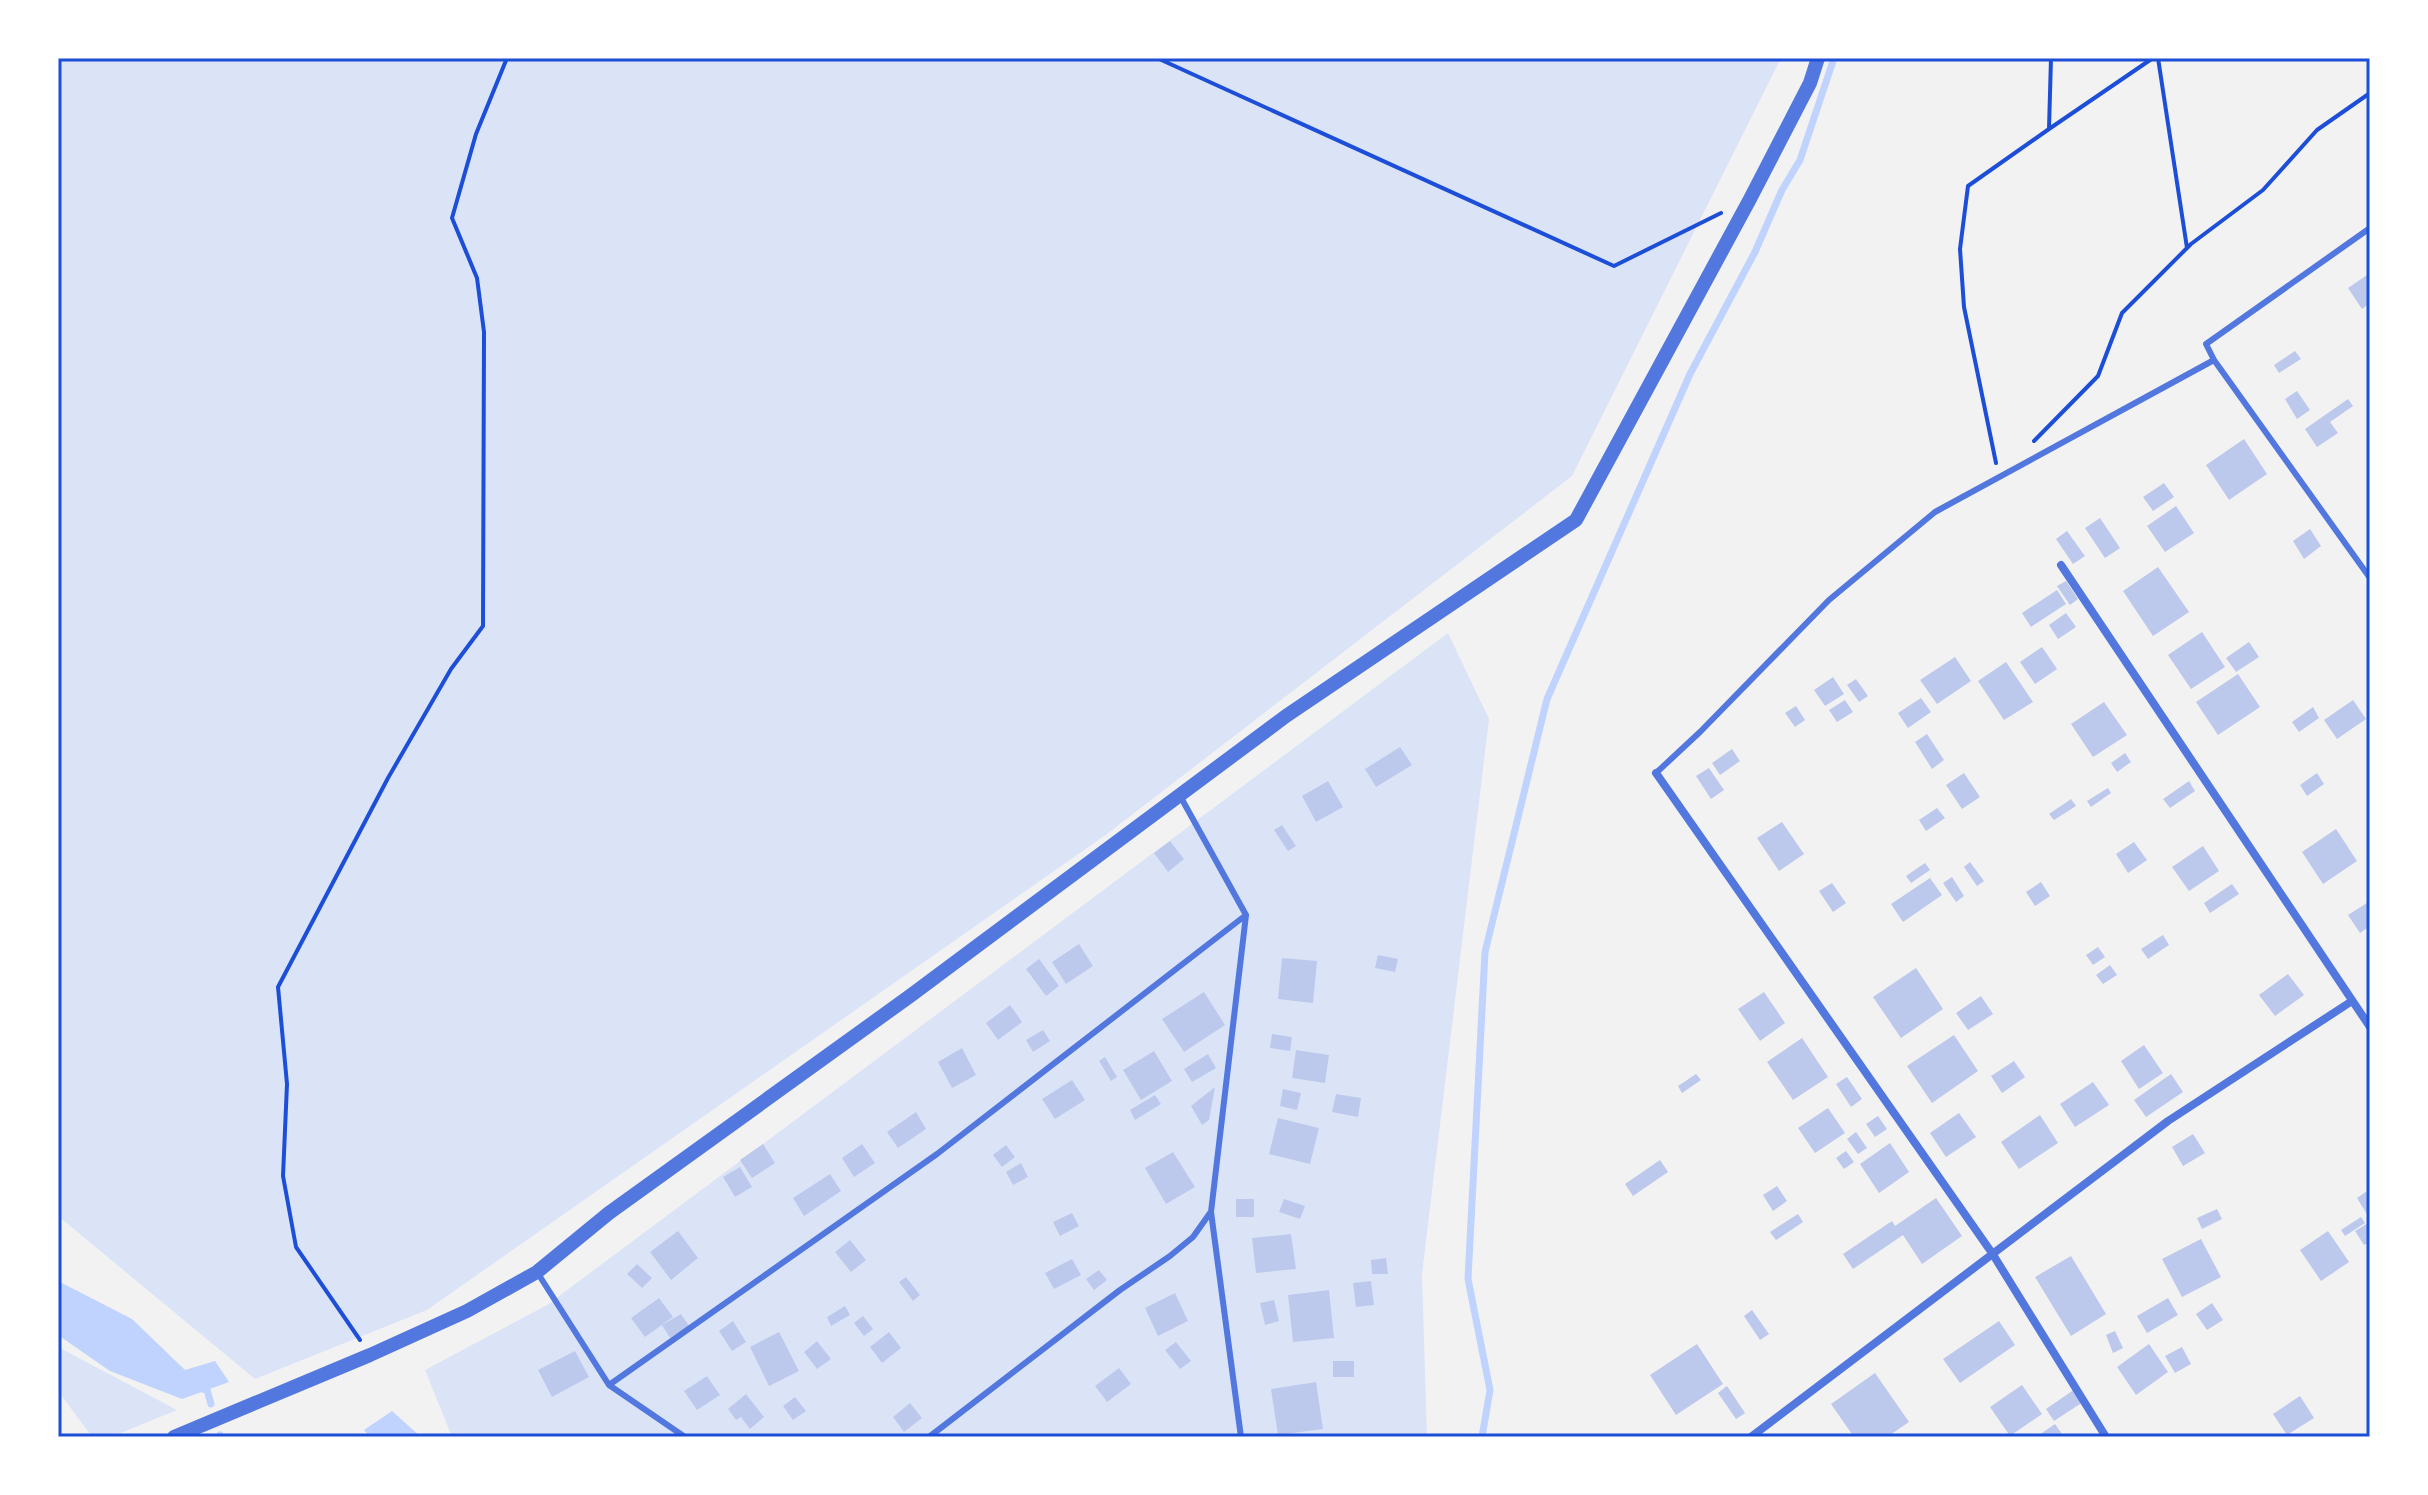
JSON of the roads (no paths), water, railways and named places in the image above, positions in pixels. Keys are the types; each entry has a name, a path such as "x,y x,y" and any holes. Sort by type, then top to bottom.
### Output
{"street":[{"path":"174,1437 467,1311 537,1272 609,1213 910,996 1178,794 1286,716 1576,520 1750,199 1810,83 1818,58"},
{"path":"2061,565 2370,1027"},
{"path":"1656,773 1992,1253 2106,1437"},
{"path":"1751,1437 2168,1121 2352,1001"}],"lane":[{"path":"2370,228 2206,344 2214,360 2370,578"},
{"path":"1656,773 1829,600 1935,512 2214,360"},
{"path":"1178,794 1246,915 1211,1212 1241,1437"},
{"path":"609,1385 937,1154 1246,915"},
{"path":"929,1437 1120,1290 1170,1256 1193,1237 1211,1212"},
{"path":"537,1272 609,1385 685,1437"}],"water":[{"path":"58,1281 132,1319 185,1370 215,1361 229,1382 182,1399 110,1371 58,1335"},
{"path":"392,1411 421,1437 370,1437 364,1430"}],"waterway":[{"path":"1482,1437 1490,1390 1468,1279 1485,952 1547,699 1690,374 1800,160 1834,58"},
{"path":"199,1388 207,1390 211,1404"}]}
